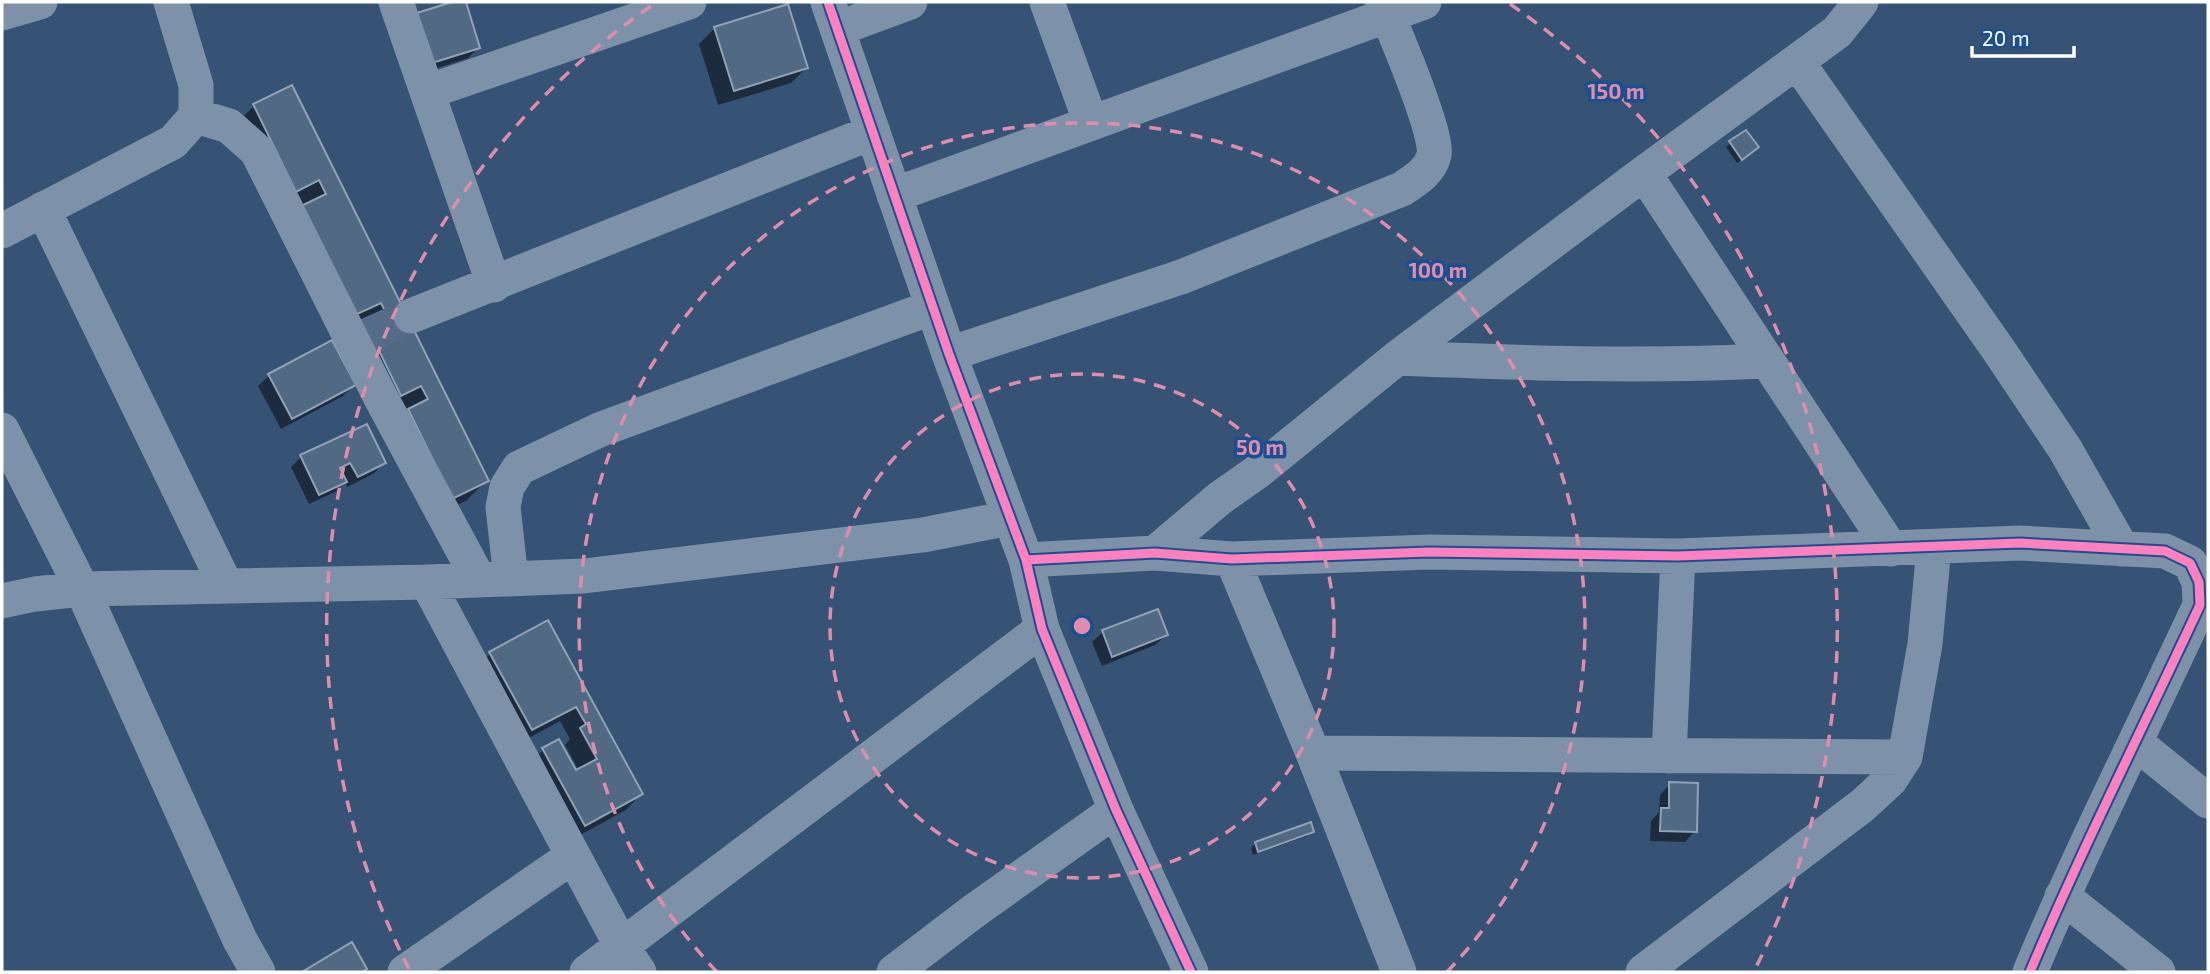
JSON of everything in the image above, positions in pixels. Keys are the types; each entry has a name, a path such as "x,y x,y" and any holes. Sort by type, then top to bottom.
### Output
{"street":[{"path":"2,13 40,2"},
{"path":"2,231 173,142 196,116 196,85 171,2"},
{"path":"396,2 494,285"},
{"path":"427,92 689,2"},
{"path":"910,2 832,15 949,354 1026,560 1042,629 1116,810 1191,972"},
{"path":"1047,2 1091,123"},
{"path":"894,195 1091,123 1385,9 1424,2"},
{"path":"1155,553 1397,358 1838,32 1861,2"},
{"path":"949,354 1181,277 1402,189 1424,174 1435,154 1432,129 1385,9"},
{"path":"1797,63 2065,449 2122,549"},
{"path":"196,116 229,126 257,151 495,580"},
{"path":"411,316 873,132"},
{"path":"1644,173 1891,549"},
{"path":"43,209 226,586"},
{"path":"495,580 507,487 519,468 599,430 933,307"},
{"path":"1397,358 1553,365 1691,365 1766,361"},
{"path":"2,430 82,589 240,940 258,972"},
{"path":"2,601 82,589 584,576 923,535 1009,518"},
{"path":"1026,560 1155,553 1231,559 1429,552 1678,556 2020,543 2165,551 2199,564 2200,605 2062,896 2030,972"},
{"path":"1643,972 1863,805 1890,780 1905,757 1913,726 1925,644 1934,547"},
{"path":"1669,756 1678,556"},
{"path":"1231,559 1313,753 1399,972"},
{"path":"427,582 630,960"},
{"path":"587,972 630,960 1042,629"},
{"path":"2136,743 2208,801"},
{"path":"1313,753 1905,757"},
{"path":"894,972 974,911 1116,810"},
{"path":"405,972 573,856"},
{"path":"2062,896 2158,972"}],"building":[{"path":"452,2 466,2 480,48 432,63 417,13"},
{"path":"788,4 808,68 734,91 714,27"},
{"path":"292,85 489,481 452,499 408,409 428,399 421,386 401,396 368,328 388,317 381,303 355,315 301,206 326,194 319,180 296,192 253,104"},
{"path":"1746,130 1759,147 1742,160 1729,141"},
{"path":"332,340 356,385 292,419 268,374"},
{"path":"367,424 386,463 358,477 350,463 340,468 347,482 319,495 300,455"},
{"path":"1158,609 1168,635 1112,657 1102,630"},
{"path":"548,620 643,794 585,826 542,748 559,739 576,770 597,759 580,728 586,724 576,707 532,730 489,652"},
{"path":"1669,782 1698,783 1697,832 1660,831 1661,808 1669,808"},
{"path":"1311,822 1314,832 1258,852 1255,842"},
{"path":"352,942 367,969 362,972 302,972"}],"tunnel":[{"path":"366,336 411,316"}],"cycle path":[{"path":"828,2 949,354 1026,560 1042,629 1116,810 1191,972"},
{"path":"1026,560 1155,553 1232,559 1429,552 1678,556 2020,543 2165,551 2190,563 2199,582 2200,605 2030,972"}]}
